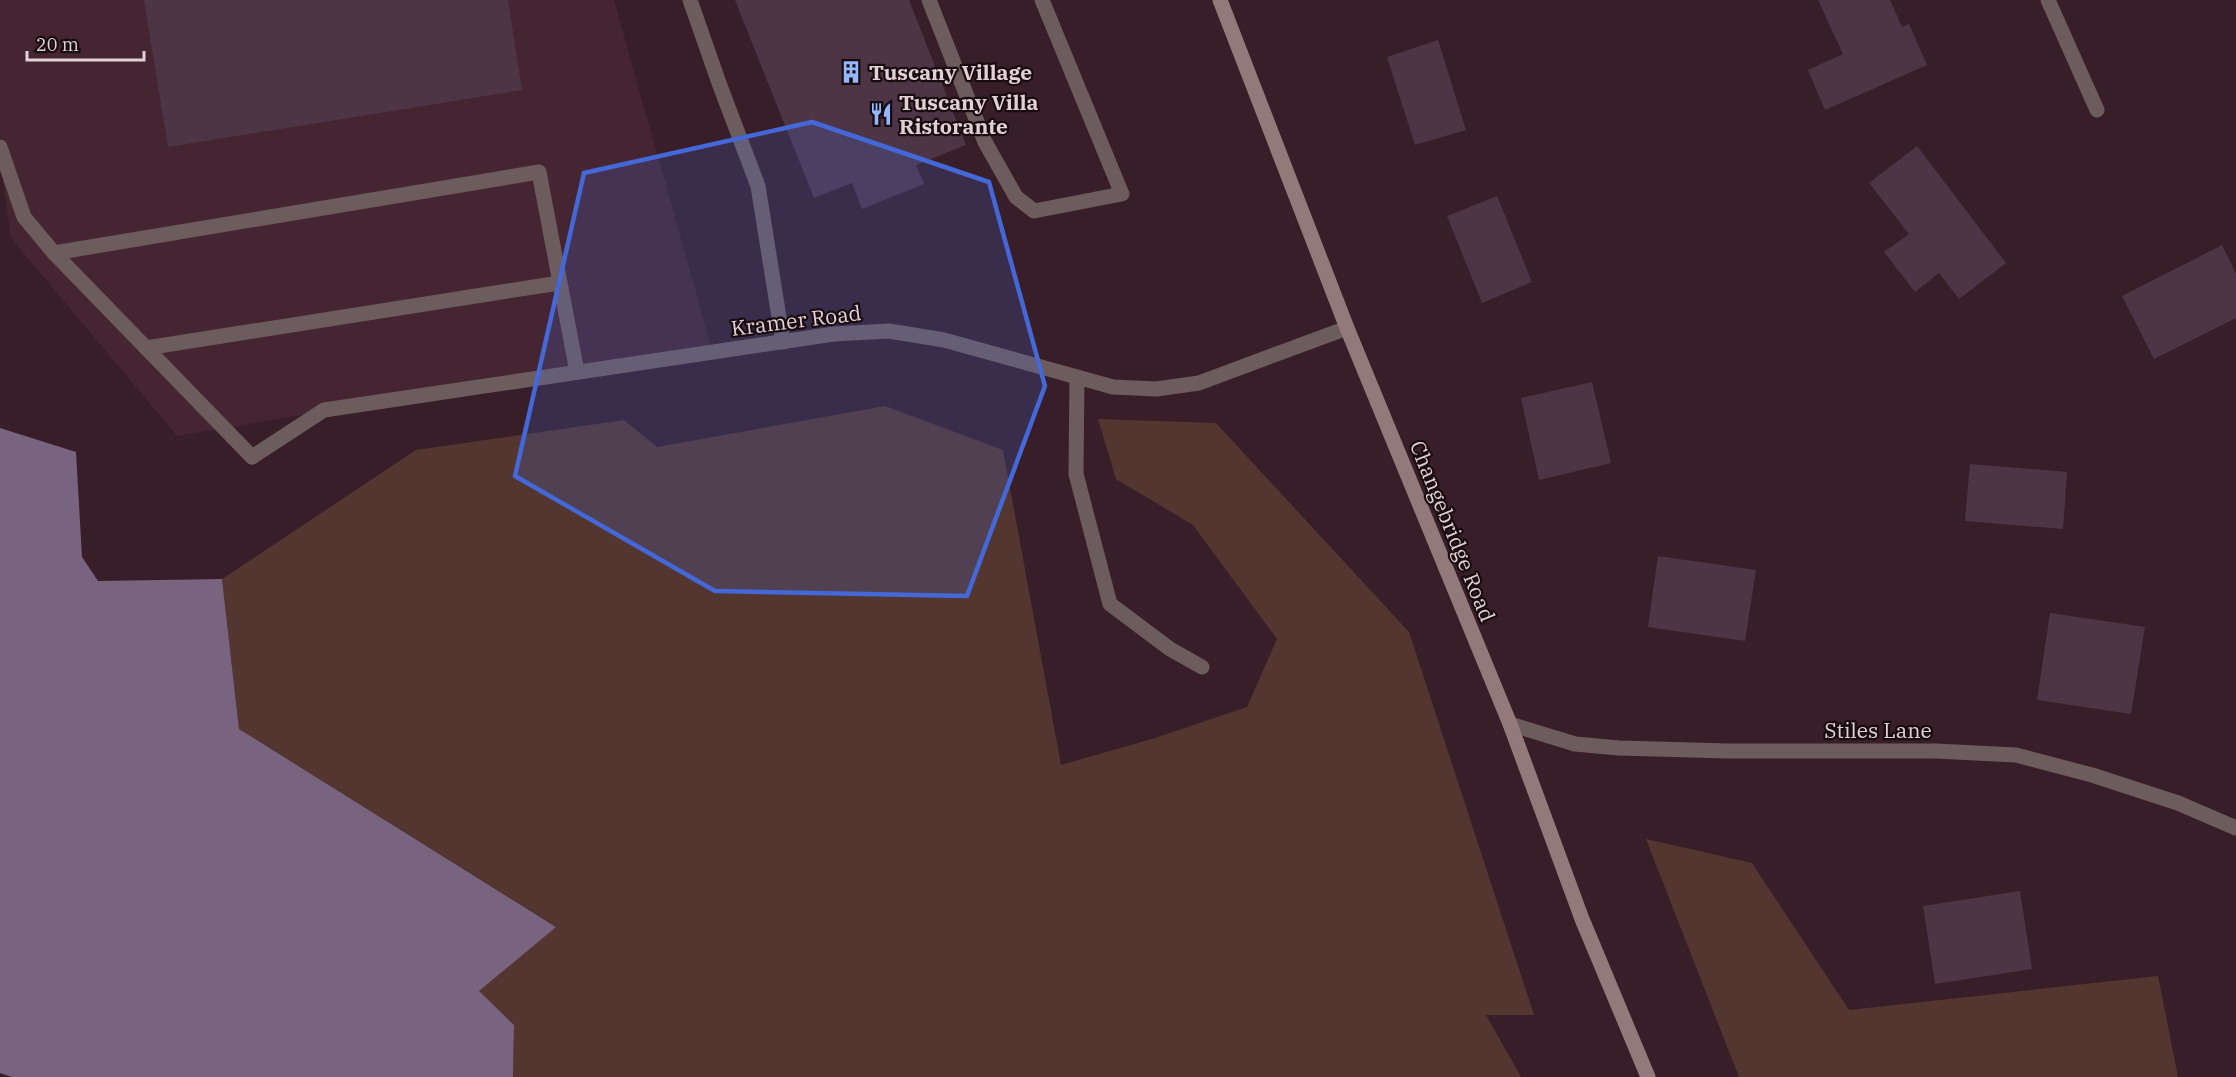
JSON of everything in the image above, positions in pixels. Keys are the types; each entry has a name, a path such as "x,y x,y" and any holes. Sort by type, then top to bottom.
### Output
{"main road":[{"name":"Changebridge Road","path":"1220,0 1347,328 1510,724 1582,919 1648,1077"}],"street":[{"path":"690,0 758,186 783,342"},
{"path":"929,0 985,142 1016,197 1034,211 1122,194 1042,0"},
{"path":"2048,0 2097,110"},
{"path":"0,147 24,217 54,253 146,348 559,283"},
{"path":"54,253 539,172 577,372"},
{"name":"Kramer Road","path":"146,348 252,456 324,410 834,334 889,331 944,340 1113,387 1156,389 1199,383 1347,328"},
{"path":"1077,377 1076,474 1110,604 1170,650 1202,667"},
{"name":"Stiles Lane","path":"1510,724 1575,744 1619,748 1729,751 1935,751 2016,755 2092,775 2178,803 2236,828"}],"highlighted area":[{"path":"812,122 989,182 1045,386 967,596 715,591 515,476 584,173"}],"shaded area":[{"path":"0,0 614,0 711,346 177,436 11,238 0,159"},
{"path":"885,406 1003,450 1061,765 1155,738 1247,707 1277,639 1193,525 1116,479 1098,419 1216,423 1409,632 1534,1015 1486,1015 1521,1077 513,1077 514,1025 478,991 555,926 239,729 222,579 416,450 624,420 657,447"},
{"path":"0,428 76,452 82,557 98,581 222,579 239,729 556,927 479,991 514,1025 513,1077 12,1077 0,1073"},
{"path":"1646,839 1752,863 1849,1010 2158,976 2178,1077 1739,1077"}],"building":[{"path":"144,0 508,0 522,90 168,147"},
{"name":"Tuscany Village","path":"735,0 909,0 966,145 916,165 924,184 862,209 852,183 814,198"},
{"path":"1818,0 1890,0 1902,27 1909,24 1927,65 1825,110 1808,70 1843,54"},
{"path":"1438,40 1466,130 1415,145 1387,57"},
{"path":"1917,146 2006,263 1959,299 1939,273 1915,292 1884,252 1909,234 1869,183"},
{"path":"1497,196 1532,282 1482,303 1447,216"},
{"path":"2222,245 2236,274 2236,318 2154,359 2122,296"},
{"path":"1592,382 1611,463 1539,480 1521,398"},
{"path":"1970,464 2067,472 2063,529 1965,521"},
{"path":"1658,556 1756,570 1745,641 1648,627"},
{"path":"2050,613 2145,627 2131,714 2037,700"},
{"path":"2020,891 2032,969 1935,984 1923,906"}],"place":[{"name":"Tuscany Village","path":"851,72"},
{"name":"Tuscany Villa Ristorante","path":"881,114"}]}
